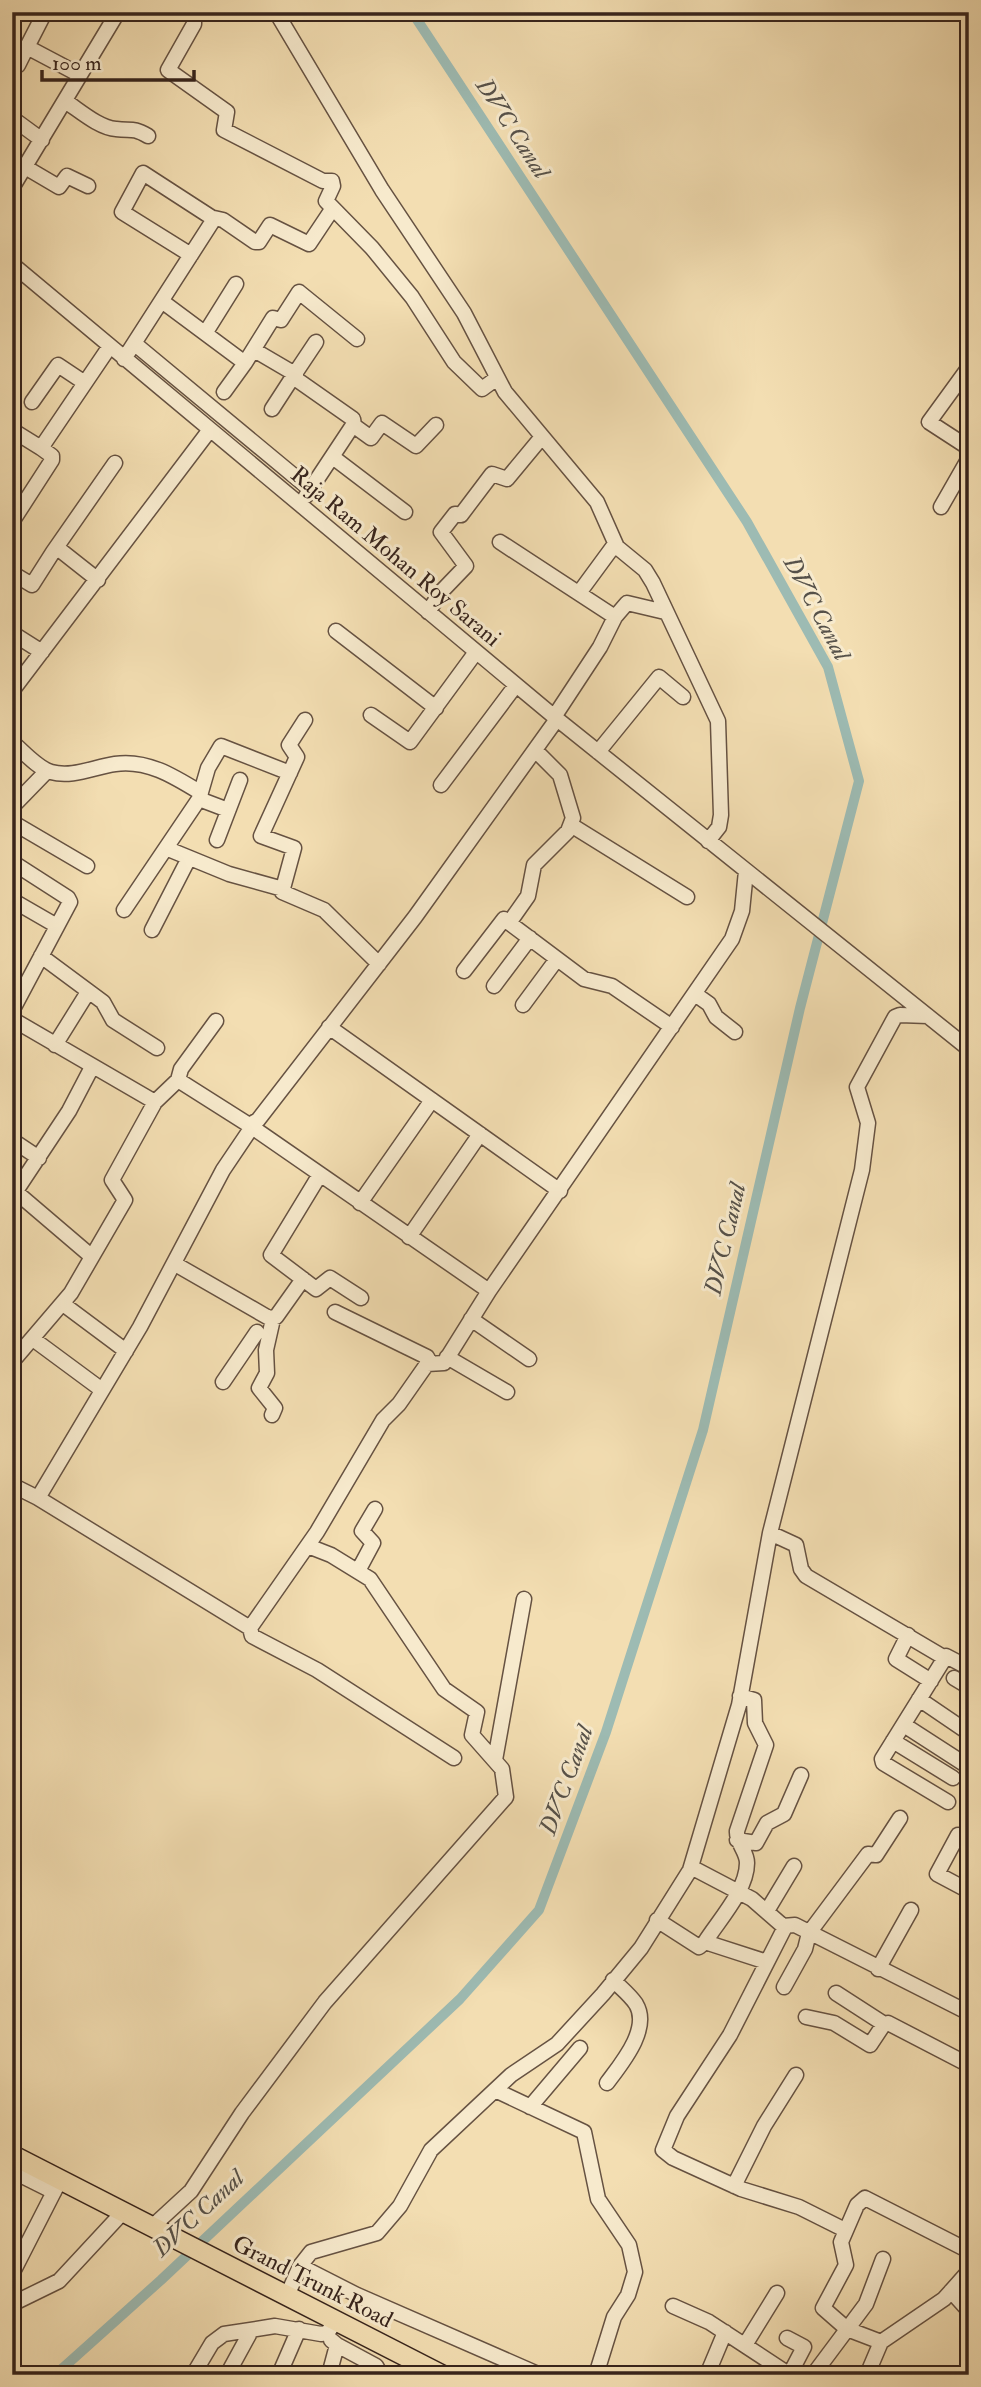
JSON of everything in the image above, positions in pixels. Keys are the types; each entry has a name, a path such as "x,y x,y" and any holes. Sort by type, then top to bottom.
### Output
{"main road":[{"name":"Grand Trunk Road","path":"13,2170 124,2211 282,2293 329,2328 442,2375"}],"street":[{"path":"12,65 18,65 45,12"},
{"path":"12,188 118,12"},
{"path":"188,12 194,17 194,24 168,70 227,111 224,130 323,181 332,181 333,186 325,198 412,297 435,337 470,379 484,389 497,379"},
{"path":"276,12 368,168 464,313 497,379 517,411 597,502 615,544 645,570 720,727 721,815 719,827 708,841"},
{"path":"27,47 80,75"},
{"path":"65,101 108,127 130,127 148,136"},
{"path":"12,118 42,140"},
{"path":"25,167 59,187 67,176 88,186"},
{"path":"191,256 122,212 121,208 143,173 256,242 259,242 270,225 309,244 333,208"},
{"path":"124,359 163,302 214,218"},
{"name":"Raja Ram Mohan Roy Sarani","path":"12,264 556,718 969,1049"},
{"path":"206,332 236,284"},
{"path":"224,392 273,318 281,320 299,292 357,339"},
{"path":"163,302 245,363"},
{"path":"272,409 316,342"},
{"path":"135,344 311,490"},
{"path":"41,448 110,346"},
{"path":"254,350 295,373 299,382 353,419 354,425 334,458 299,506"},
{"path":"32,402 58,365 85,383"},
{"path":"969,368 929,422 969,449"},
{"path":"354,425 372,438 382,423 416,446 436,425"},
{"path":"12,430 52,456 12,522"},
{"path":"12,691 209,431"},
{"path":"428,612 441,592 466,566 441,532 455,514 461,515 492,474 507,479 541,438"},
{"path":"942,507 969,457"},
{"path":"334,458 405,512"},
{"path":"12,573 32,585 115,463"},
{"path":"500,542 615,617"},
{"path":"579,593 615,544"},
{"path":"53,552 61,550 98,580"},
{"path":"38,1497 176,1264 218,1179 251,1126 379,964 536,750 600,647 615,617 627,603 665,612"},
{"path":"336,631 436,708"},
{"path":"12,633 42,652"},
{"path":"370,715 410,742 476,652"},
{"path":"598,752 659,677 683,697"},
{"path":"441,785 516,685"},
{"path":"305,720 289,745 298,755 261,835 262,838 294,849 283,893 324,910 379,964"},
{"path":"12,742 47,771 83,772 113,764 137,764 170,774 200,796 228,810"},
{"path":"124,910 168,849 200,796 208,768 222,746 290,773"},
{"path":"509,923 528,896 534,865 571,825 572,812 560,775 536,750"},
{"path":"12,807 47,771"},
{"path":"216,840 240,779"},
{"path":"12,822 87,866"},
{"path":"571,825 687,897"},
{"path":"168,849 236,877 283,889"},
{"path":"152,930 189,858"},
{"path":"12,862 68,898 70,902 12,1011"},
{"path":"430,1363 442,1365 489,1292 695,994 735,932 751,874"},
{"path":"12,900 57,926"},
{"path":"464,971 502,919 584,979 612,986 672,1027"},
{"path":"494,986 530,938"},
{"path":"40,956 106,1006 113,1020 157,1048"},
{"path":"523,1005 557,959"},
{"path":"55,1045 88,992"},
{"path":"695,994 709,1004 716,1017 735,1032"},
{"path":"282,2293 311,2252 324,2246 377,2233 384,2227 400,2206 431,2150 495,2090 534,2057 557,2043 640,1948 691,1867 740,1696 771,1532 862,1170 868,1123 857,1087 895,1017 928,1016"},
{"path":"12,1019 155,1102"},
{"path":"12,1362 23,1343 63,1304 125,1199 113,1178 155,1102 178,1080 181,1069 216,1021"},
{"path":"329,1027 560,1191"},
{"path":"91,1256 14,1195 92,1067"},
{"path":"178,1080 251,1126 319,1176 489,1292"},
{"path":"360,1203 432,1100"},
{"path":"408,1237 480,1134"},
{"path":"12,1140 39,1157"},
{"path":"319,1176 271,1254 319,1289 330,1278 361,1298"},
{"path":"176,1264 223,1294 273,1319"},
{"path":"272,1415 275,1408 259,1388 267,1373 266,1350 273,1319 303,1279"},
{"path":"63,1304 126,1351"},
{"path":"335,1312 427,1357 430,1363"},
{"path":"471,1319 529,1359"},
{"path":"223,1382 257,1332"},
{"path":"23,1343 102,1390"},
{"path":"447,1357 508,1392"},
{"path":"250,1629 308,1546 383,1420 430,1363"},
{"path":"12,1485 38,1497 250,1629 252,1636 317,1670 454,1758"},
{"path":"358,1571 374,1542 362,1530 375,1509"},
{"path":"771,1532 796,1545 801,1569 806,1576 945,1658 949,1656 969,1668"},
{"path":"156,2227 191,2191 242,2113 325,2002 504,1800 505,1779 495,1760 472,1735 477,1712 444,1689 404,1632 386,1598 370,1579 308,1546"},
{"path":"495,1760 524,1599"},
{"path":"908,1635 896,1659 931,1681"},
{"path":"945,1658 882,1759 883,1763 948,1802"},
{"path":"954,1678 969,1686"},
{"path":"657,1920 699,1947 738,1891 747,1861 737,1840 737,1831 766,1745 755,1723 754,1700 740,1696"},
{"path":"919,1699 969,1733"},
{"path":"904,1725 969,1767"},
{"path":"893,1741 953,1778"},
{"path":"737,1840 755,1843 767,1823 782,1816 801,1774"},
{"path":"784,1987 805,1949 809,1933 869,1853 876,1855 900,1818"},
{"path":"958,1835 937,1874 969,1891"},
{"path":"767,1911 794,1866"},
{"path":"691,1867 738,1891 785,1927"},
{"path":"878,1969 911,1910"},
{"path":"785,1927 795,1925 969,2013"},
{"path":"785,1927 730,2035 694,2086 663,2145 666,2154 673,2158 734,2186 799,2207 845,2230"},
{"path":"705,1942 767,1962"},
{"path":"607,2083 634,2041 640,2017 635,2003 613,1980"},
{"path":"836,1993 884,2024 888,2023 969,2065"},
{"path":"806,2017 834,2023 870,2045 884,2024"},
{"path":"530,2107 580,2048"},
{"path":"734,2186 764,2126 796,2076"},
{"path":"495,2090 584,2132 598,2199 618,2226 634,2258 633,2283 614,2317 596,2375"},
{"path":"12,2274 57,2186"},
{"path":"881,2342 847,2329 823,2308 846,2265 847,2260 840,2247 857,2205 865,2198 969,2250"},
{"path":"12,2304 59,2281 124,2211"},
{"path":"813,2375 866,2304 883,2259"},
{"path":"300,2266 357,2295 540,2375"},
{"path":"867,2375 881,2342 951,2291 969,2271"},
{"path":"951,2291 969,2311"},
{"path":"745,2345 777,2293"},
{"path":"673,2306 725,2332 793,2375 803,2375"},
{"path":"194,2375 218,2337 275,2326 299,2329 329,2328 337,2345 376,2366 381,2375"},
{"path":"279,2375 299,2329"},
{"path":"227,2375 251,2331"},
{"path":"707,2375 725,2332"},
{"path":"787,2338 804,2347 792,2370 793,2375"},
{"path":"329,2375 337,2345"}],"waterway":[{"name":"DVC Canal","path":"55,2375 161,2280 460,1999 539,1910 606,1732 703,1430 800,1008 859,781 828,667 747,522 412,12"}]}
